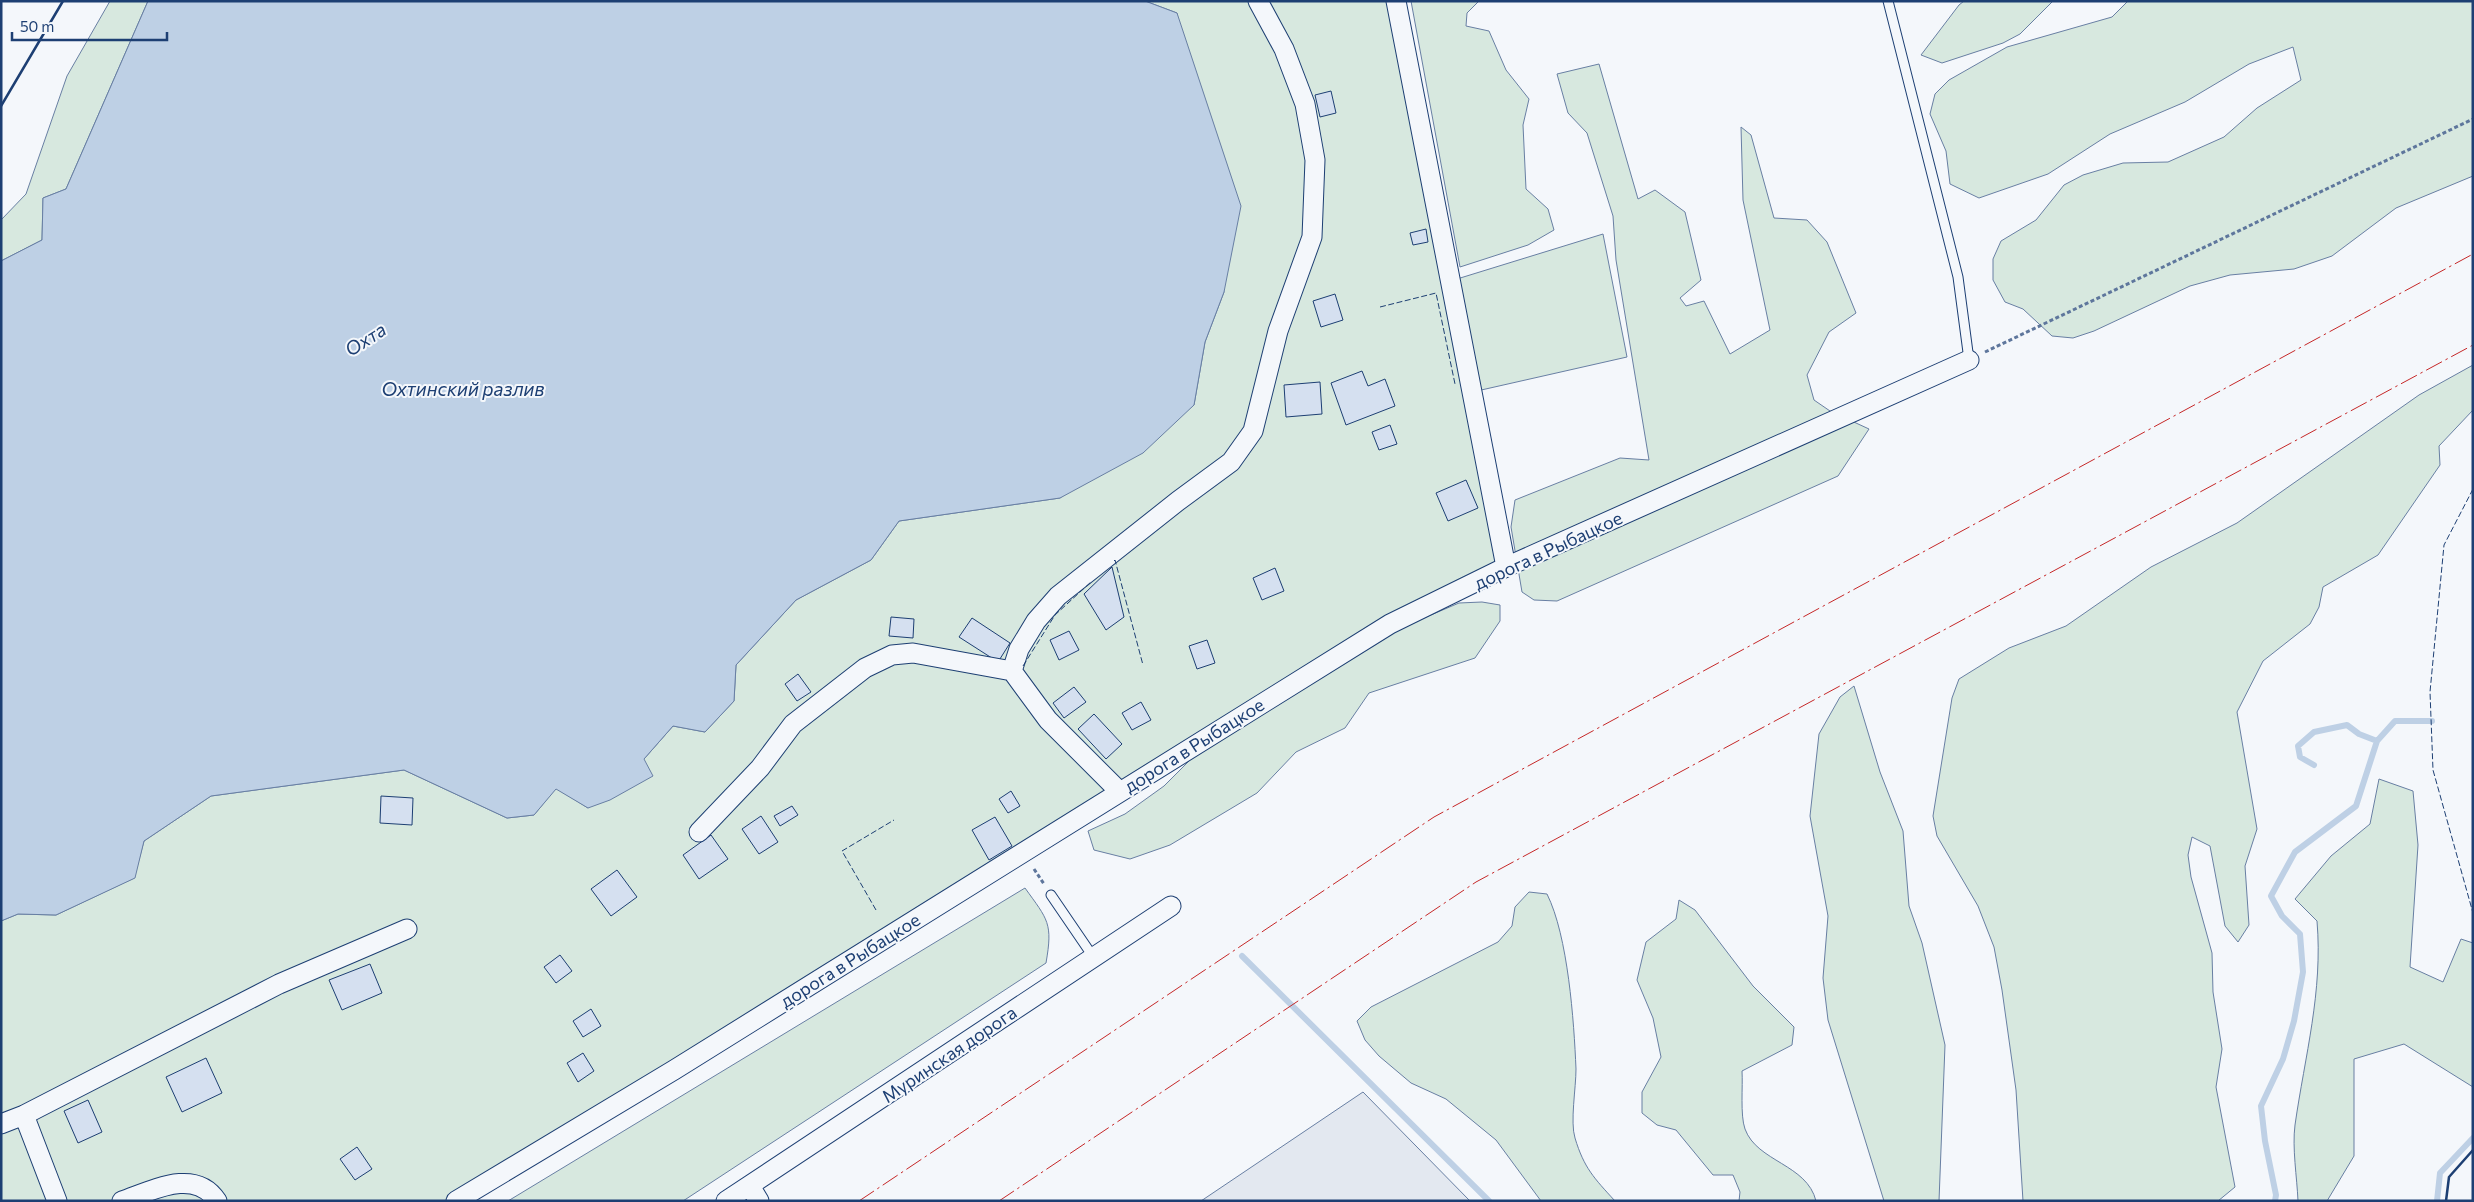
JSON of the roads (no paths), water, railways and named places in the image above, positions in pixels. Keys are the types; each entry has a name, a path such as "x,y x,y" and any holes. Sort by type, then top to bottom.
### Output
{"street":[{"path":"1012,671 1019,648 1036,621 1058,596 1178,501 1231,462 1253,431 1278,331 1312,237 1315,160 1305,104 1284,49 1258,1"},
{"path":"1396,1 1506,567"},
{"name":"дорога в Рыбацкое","path":"456,1201 682,1065 1119,791 1390,624 1506,567 1969,360"},
{"path":"699,832 760,768 793,724 874,664 892,655 913,653 1012,671 1048,720 1119,791"},
{"name":"Муринская дорога","path":"726,1201 754,1193 1171,906"},
{"path":"1,1124 24,1115 279,984 407,929"},
{"path":"24,1115 57,1201"},
{"path":"122,1201 173,1183 198,1184 217,1201"}],"lane":[{"path":"1888,1 1958,278 1969,360"},
{"path":"1052,895 1094,958"}],"water":[{"name":"Охтинский разлив","path":"148,1 1145,1 1177,13 1241,206 1224,292 1205,342 1194,405 1143,453 1060,498 899,521 871,560 796,600 736,665 734,701 705,732 673,726 644,759 653,776 610,800 588,808 556,789 534,815 507,818 404,770 211,796 144,841 135,878 56,915 18,914 1,921 1,261 42,240 43,198 66,189"}],"waterway":[{"path":"2275,1201 2276,1195 2265,1141 2261,1106 2283,1059 2294,1021 2303,972 2300,934 2282,916 2271,896 2295,852 2356,806 2377,741 2395,721 2432,721"},
{"path":"2314,765 2300,757 2298,746 2314,732 2347,725 2359,734 2377,741"},
{"path":"1242,956 1489,1201"},
{"path":"2437,1201 2440,1173 2473,1138"}],"water label":[{"name":"Охта","path":"365,339"}]}
